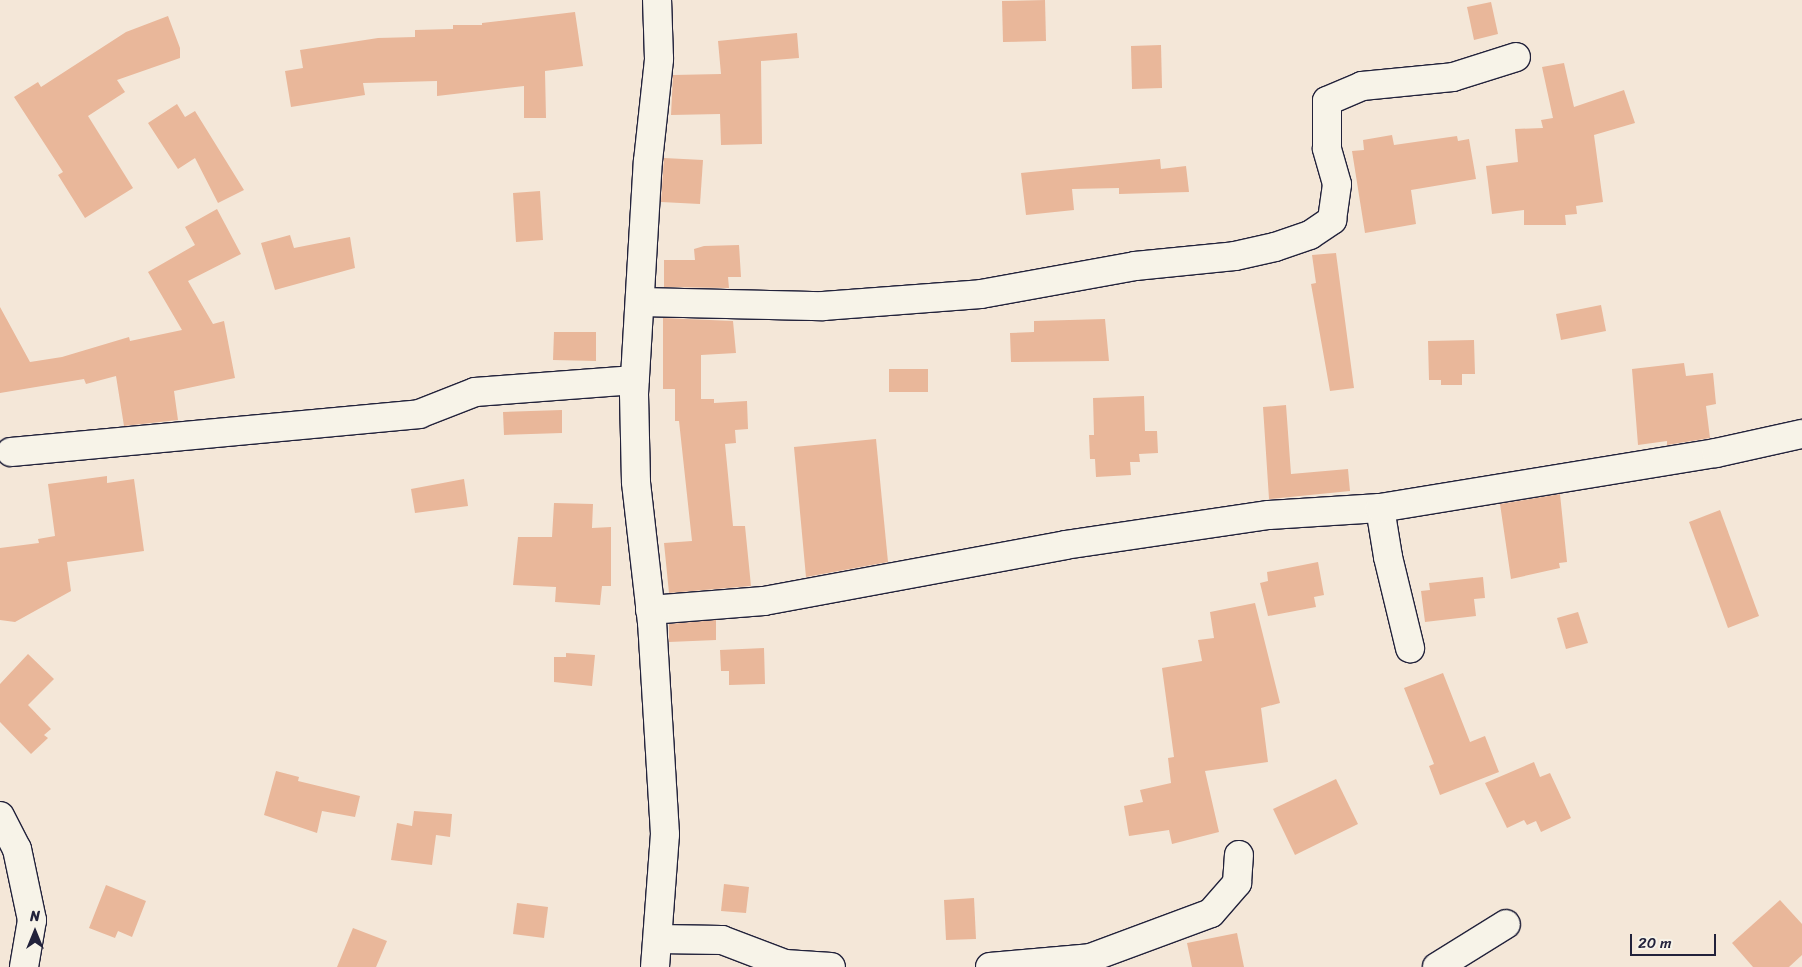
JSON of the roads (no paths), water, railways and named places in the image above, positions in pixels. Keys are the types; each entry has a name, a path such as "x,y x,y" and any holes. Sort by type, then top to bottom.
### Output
{"street":[{"path":"655,967 665,834 650,610 636,482 635,380 648,170 659,59 657,0"},
{"path":"641,302 823,306 980,294 1135,266 1235,256 1275,247 1310,235 1332,220 1337,184 1327,148 1327,101 1362,86 1453,77 1516,57"},
{"path":"10,452 419,414 475,392 635,380"},
{"path":"650,610 764,601 1065,545 1270,515 1380,508 1716,453 1802,434"},
{"path":"1380,508 1388,557 1410,648"},
{"path":"0,816 17,849 32,920 24,967"},
{"path":"990,967 1090,958 1211,913 1236,883 1239,854"},
{"path":"1437,967 1506,924"},
{"path":"658,940 722,940 785,964 831,967"}]}
